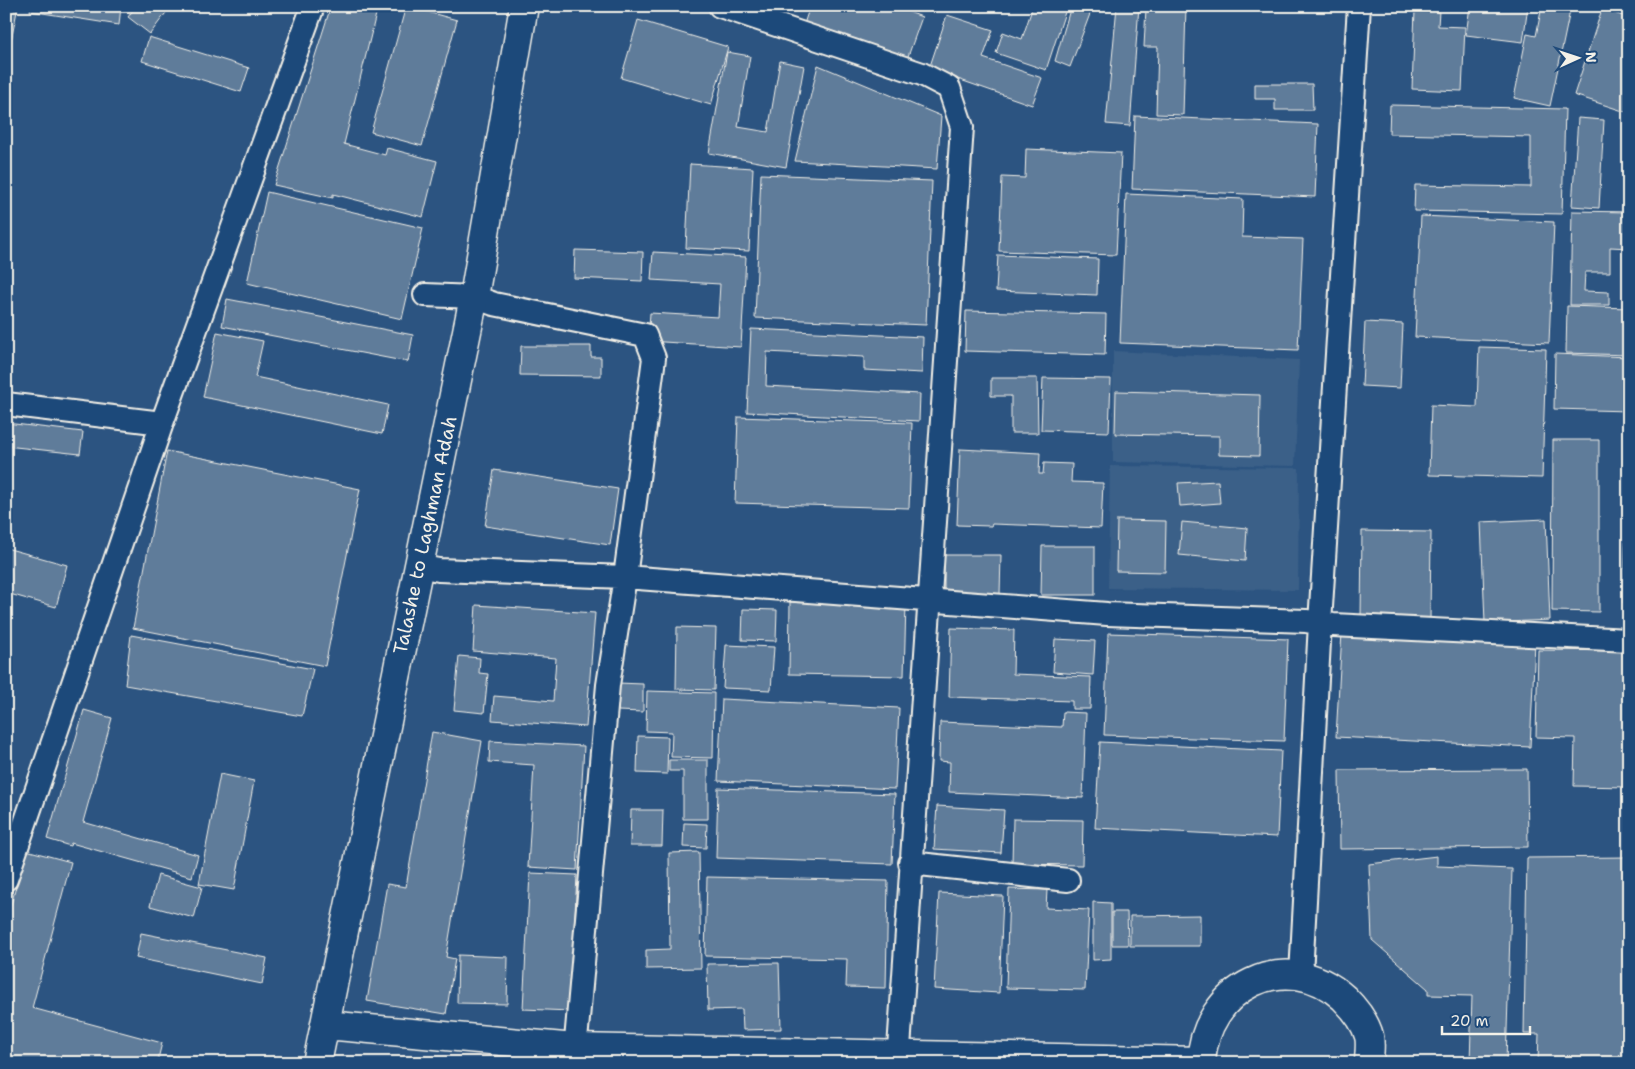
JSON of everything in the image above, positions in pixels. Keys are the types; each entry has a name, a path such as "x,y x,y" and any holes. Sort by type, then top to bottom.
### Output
{"main road":[{"name":"Talashe to Laghman Adah","path":"317,1063 474,297 524,6"},
{"path":"326,1025 574,1055 1201,1062 1206,1032 1220,1005 1243,986 1271,975 1301,975 1331,987 1355,1008 1369,1036 1369,1063"}],"street":[{"path":"6,879 162,423 313,6"},
{"path":"720,6 922,74 949,88 962,127 898,1058"},
{"path":"1301,975 1320,623 1359,6"},
{"path":"425,295 474,297 494,304 645,335 654,358 625,578 608,685 574,1055"},
{"path":"6,404 162,423"},
{"path":"418,566 438,570 625,578 1107,614 1320,623 1629,640"},
{"path":"910,863 1068,880"}],"shaded area":[{"path":"1113,351 1299,360 1295,466 1113,462"},
{"path":"1110,466 1299,468 1298,590 1108,588"}],"building":[{"path":"6,6 18,6 7,61 6,61"},
{"path":"31,6 121,6 119,25 30,11"},
{"path":"136,6 171,6 150,34 128,17"},
{"path":"331,6 378,6 344,144 385,155 387,148 437,161 423,217 333,194 333,198 274,185"},
{"path":"406,6 457,20 422,146 371,132"},
{"path":"810,6 893,6 922,17 906,62 804,24"},
{"path":"1033,6 1067,6 1046,70 996,53 1003,32 1022,39"},
{"path":"1071,6 1093,6 1070,67 1055,61"},
{"path":"1117,6 1139,6 1130,126 1106,124"},
{"path":"1159,6 1186,6 1183,115 1156,114 1158,47 1144,47 1146,8 1159,8"},
{"path":"1470,6 1528,6 1523,42 1466,35"},
{"path":"1542,6 1571,6 1550,106 1514,98 1527,34 1536,36"},
{"path":"1602,9 1629,18 1629,113 1574,95"},
{"path":"1415,10 1439,11 1438,26 1465,27 1462,91 1412,89"},
{"path":"947,15 993,30 983,58 1042,78 1032,105 929,69"},
{"path":"638,20 728,47 711,105 621,78"},
{"path":"149,37 249,68 241,92 142,61"},
{"path":"727,52 750,56 738,127 768,132 780,61 804,66 786,167 709,153"},
{"path":"818,65 941,116 937,169 795,161"},
{"path":"1255,84 1312,84 1313,110 1275,110 1275,99 1255,99"},
{"path":"1390,105 1565,109 1562,214 1414,211 1415,185 1531,187 1531,137 1389,134"},
{"path":"1135,116 1318,124 1315,197 1132,189"},
{"path":"1578,118 1604,120 1599,208 1572,206"},
{"path":"1026,149 1121,153 1116,255 999,251 1002,177 1025,178"},
{"path":"690,164 753,168 749,251 686,248"},
{"path":"761,174 932,181 926,325 755,318"},
{"path":"267,192 423,228 402,319 247,283"},
{"path":"1126,194 1243,199 1242,237 1303,239 1298,350 1120,343"},
{"path":"1572,211 1629,212 1629,248 1610,247 1610,272 1585,272 1584,291 1609,292 1609,305 1570,305"},
{"path":"1421,216 1554,222 1549,343 1415,337"},
{"path":"575,250 643,252 642,281 574,278"},
{"path":"653,252 746,257 741,347 648,341 650,313 718,317 720,284 651,280"},
{"path":"998,255 1098,259 1097,295 996,291"},
{"path":"227,299 413,335 408,362 222,326"},
{"path":"1567,306 1629,308 1629,355 1566,353"},
{"path":"966,311 1106,314 1105,355 965,351"},
{"path":"1365,322 1403,324 1400,388 1362,386"},
{"path":"751,329 923,337 922,373 864,370 864,357 767,352 766,386 920,394 919,421 747,412"},
{"path":"217,332 263,341 255,377 388,405 382,434 203,397"},
{"path":"521,346 591,346 591,357 601,357 601,376 520,375"},
{"path":"1479,347 1546,349 1542,478 1429,475 1431,405 1477,407"},
{"path":"1555,354 1629,357 1629,411 1554,409"},
{"path":"991,378 1037,378 1038,433 1011,433 1011,396 991,396"},
{"path":"1043,378 1111,379 1109,432 1041,430"},
{"path":"1116,391 1260,395 1259,456 1219,455 1219,436 1115,434"},
{"path":"738,417 912,423 909,508 735,503"},
{"path":"6,423 83,432 80,454 6,446"},
{"path":"1553,440 1599,440 1599,612 1552,611"},
{"path":"1629,442 1629,604 1623,603"},
{"path":"960,449 1040,453 1039,474 1043,474 1044,463 1072,464 1071,482 1103,483 1101,528 992,524 991,526 957,525"},
{"path":"167,451 360,489 325,666 133,628"},
{"path":"494,470 618,489 610,545 485,526"},
{"path":"1218,481 1220,503 1180,506 1178,483"},
{"path":"1546,519 1550,620 1485,623 1481,522"},
{"path":"1117,520 1166,521 1165,572 1116,571"},
{"path":"1182,522 1247,528 1245,561 1179,555"},
{"path":"1362,531 1431,532 1430,619 1361,618"},
{"path":"1042,546 1095,546 1095,595 1041,595"},
{"path":"6,548 67,565 56,607 6,593"},
{"path":"944,555 1001,555 1000,594 944,594"},
{"path":"790,602 906,604 904,676 789,674"},
{"path":"476,605 595,613 586,727 492,720 494,696 553,701 556,658 473,651"},
{"path":"743,609 777,610 776,641 742,640"},
{"path":"677,627 716,628 714,690 676,689"},
{"path":"951,628 1014,630 1013,674 1091,677 1090,709 1072,709 1072,701 949,697"},
{"path":"1342,632 1535,642 1530,747 1336,737"},
{"path":"1108,633 1288,639 1284,741 1104,735"},
{"path":"131,635 313,669 302,716 125,685"},
{"path":"1055,639 1095,641 1093,675 1053,672"},
{"path":"726,645 774,647 771,690 723,688"},
{"path":"1538,650 1629,651 1629,787 1574,786 1575,738 1536,737"},
{"path":"459,656 480,658 479,673 488,674 484,713 454,710"},
{"path":"618,683 643,684 643,712 618,711"},
{"path":"647,691 714,693 713,758 671,757 672,732 646,731"},
{"path":"722,699 899,708 895,789 718,781"},
{"path":"84,710 112,718 83,822 198,855 192,877 71,843 70,846 47,839"},
{"path":"1063,712 1086,713 1083,798 949,792 950,762 939,761 940,722 1062,727"},
{"path":"432,732 482,741 446,957 455,959 446,1014 367,1001 387,884 406,887"},
{"path":"638,736 668,737 667,774 637,773"},
{"path":"490,741 584,746 577,870 528,867 534,765 489,762"},
{"path":"1100,742 1281,751 1277,837 1095,828"},
{"path":"669,760 708,760 708,819 683,819 683,771 669,771"},
{"path":"1527,769 1528,847 1340,849 1339,770"},
{"path":"220,774 254,781 234,890 199,884"},
{"path":"718,788 895,794 892,864 716,858"},
{"path":"937,806 1004,810 1001,853 934,849"},
{"path":"631,810 663,810 662,846 630,846"},
{"path":"1013,819 1083,820 1082,865 1012,864"},
{"path":"684,823 707,824 706,848 683,847"},
{"path":"26,850 71,862 32,1008 162,1043 157,1063 20,1063 6,1059 6,923"},
{"path":"699,852 701,968 646,969 646,950 670,949 669,853"},
{"path":"1437,856 1437,866 1512,869 1506,1063 1470,1063 1472,996 1428,995 1428,989 1372,940 1369,864"},
{"path":"1629,857 1629,1063 1538,1062 1539,1034 1524,1034 1527,858"},
{"path":"530,873 577,875 570,1011 523,1009"},
{"path":"158,875 202,887 194,918 150,906"},
{"path":"707,877 888,881 886,988 846,987 847,959 705,956"},
{"path":"1009,889 1047,890 1046,908 1089,910 1085,990 1006,988"},
{"path":"939,893 1003,896 999,993 934,989"},
{"path":"1093,902 1111,903 1111,959 1093,960"},
{"path":"1112,912 1127,912 1128,945 1112,945"},
{"path":"1200,915 1200,946 1130,946 1130,916"},
{"path":"141,933 267,958 262,984 136,958"},
{"path":"458,955 508,957 507,1004 457,1003"},
{"path":"779,963 781,1029 743,1030 742,1009 708,1010 707,964"}]}
